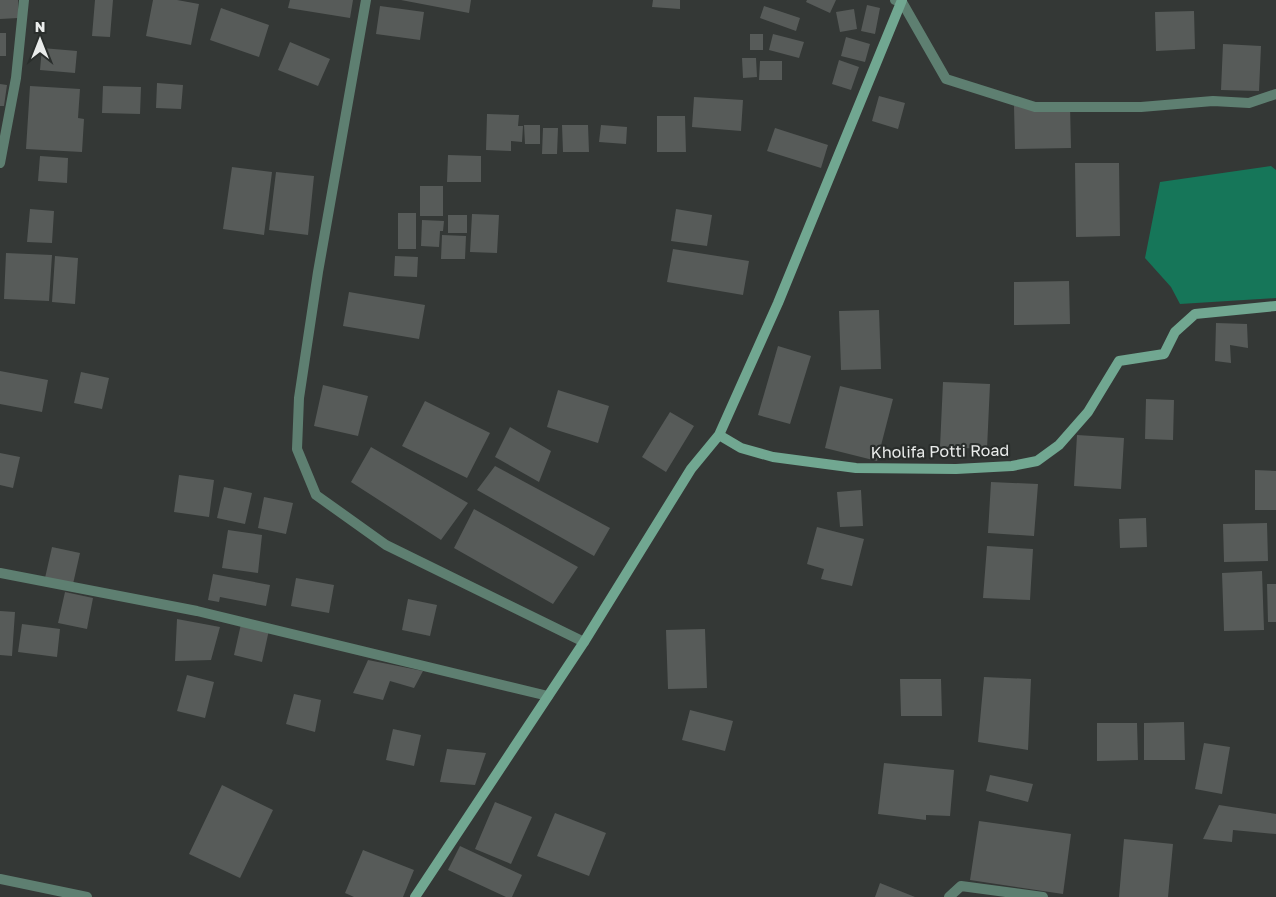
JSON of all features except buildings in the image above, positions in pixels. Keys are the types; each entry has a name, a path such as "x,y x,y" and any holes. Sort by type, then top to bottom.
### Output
{"street":[{"path":"0,163 16,78 24,0"},
{"path":"366,0 318,272 299,398 298,449 316,495 386,545 584,642"},
{"path":"900,1 946,79 1035,106 1141,106 1213,101 1249,103 1276,94"},
{"path":"415,897 584,642 691,469 720,436 778,303 900,1"},
{"name":"Kholifa Potti Road","path":"720,436 741,448 773,457 856,468 956,469 1012,466 1037,461 1059,445 1088,412 1120,361 1164,354 1175,332 1195,314 1276,306"},
{"path":"0,574 197,611 548,696"},
{"path":"0,879 87,897"},
{"path":"949,897 961,886 1043,897"}],"shaded area":[{"path":"1271,166 1276,170 1276,298 1180,304 1171,287 1145,258 1160,182"}]}
